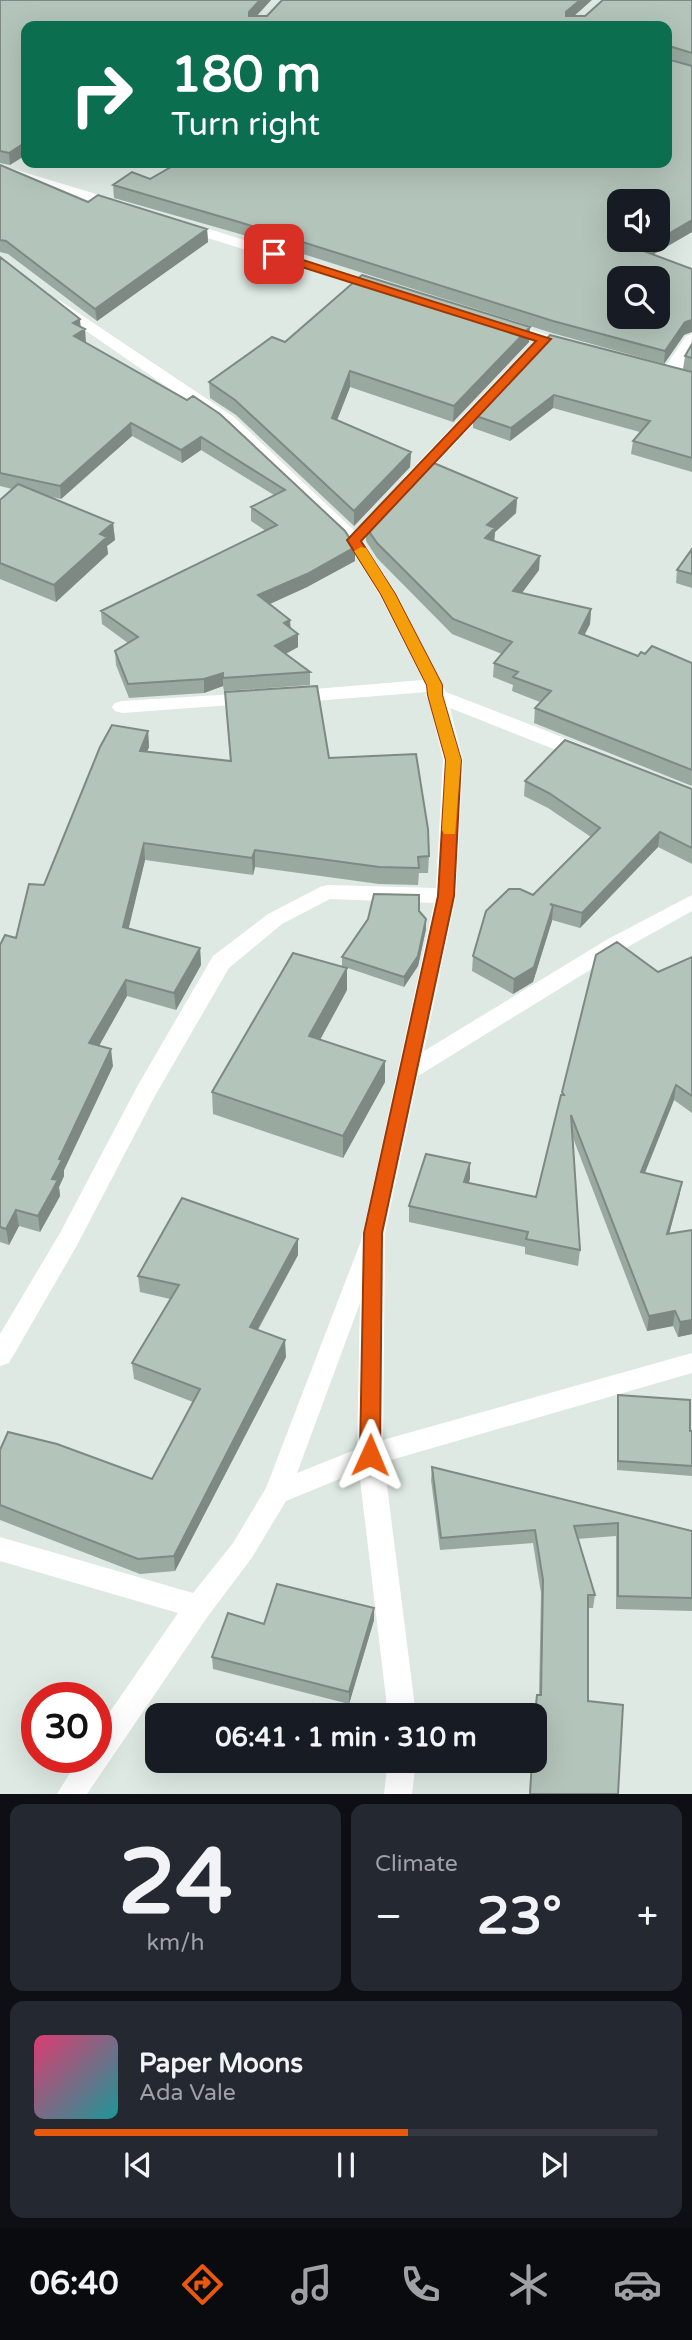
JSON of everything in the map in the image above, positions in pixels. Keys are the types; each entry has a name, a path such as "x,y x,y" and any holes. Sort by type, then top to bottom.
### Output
{"street":[{"path":"5,170 142,213"},
{"path":"168,221 392,292"},
{"path":"44,294 228,421 359,535 435,690 453,760 446,896 373,1233 277,1493 242,1551 198,1607 112,1733"},
{"path":"481,319 582,349"},
{"path":"401,491 545,339"},
{"path":"669,373 692,339"},
{"path":"122,707 435,690 604,761"},
{"path":"0,1356 68,1240 146,1091 221,961 275,919 327,892 446,896"},
{"path":"407,1072 616,944 692,902"},
{"path":"373,1233 370,1455 401,1703"},
{"path":"277,1493 370,1455 692,1363"},
{"path":"0,1549 198,1607"},
{"path":"71,1794 85,1773"},
{"path":"398,1794 400,1773"}],"building":[{"path":"0,0 260,0 249,12 249,16 267,16 282,0 580,0 566,12 566,16 585,16 603,0 692,0 692,53 672,47 672,21 21,21 21,145 9,153 0,151"},
{"path":"672,60 692,66 692,220 670,233 670,189 607,189 607,252 646,252 692,269 692,320 685,322 665,351 553,321 113,185 132,172 150,179 169,168 672,168"},
{"path":"0,165 88,202 98,195 207,229 95,309 6,241 0,240"},
{"path":"0,257 80,319 73,323 85,329 74,336 187,400 193,396 220,414 345,531 355,547 307,574 258,595 290,620 284,623 298,634 275,646 310,672 223,678 223,673 204,679 128,684 115,651 138,637 101,611 277,525 251,507 285,490 201,437 181,450 131,423 60,486 0,473"},
{"path":"362,275 530,327 454,406 350,371 332,418 411,452 354,511 235,400 209,382 272,337 285,342"},
{"path":"550,335 692,372 692,458 633,441 650,421 554,395 511,428 473,415"},
{"path":"692,344 692,358 685,356"},
{"path":"429,461 517,498 487,525 495,528 485,538 540,556 513,591 591,609 579,633 638,656 641,652 645,654 652,646 692,663 692,770 535,708 551,691 513,677 518,672 494,663 512,642 453,619 377,543 366,527"},
{"path":"18,484 113,523 100,534 107,537 54,585 0,563 0,500"},
{"path":"692,549 692,574 677,570"},
{"path":"317,686 329,758 416,754 428,829 429,856 418,857 419,868 379,867 255,850 252,858 144,843 123,927 200,948 174,993 126,980 89,1043 111,1049 59,1159 62,1160 52,1179 58,1180 38,1216 16,1210 6,1229 0,1227 0,945 5,935 16,938 29,884 44,885 100,747 112,725 148,731 140,751 231,761 225,692"},
{"path":"565,740 692,789 692,848 660,832 582,913 550,904 553,906 534,967 514,979 473,956 486,911 509,889 520,889 533,895 600,828 549,793 525,781"},
{"path":"374,894 419,895 419,911 426,919 418,956 404,977 342,957 368,919"},
{"path":"617,942 658,972 692,957 692,1096 676,1085 641,1172 682,1182 667,1234 692,1230 692,1320 680,1322 675,1311 649,1316 571,1115 580,1250 526,1239 528,1232 409,1206 426,1154 470,1163 464,1182 536,1197 561,1095 564,1095 562,1092 596,955"},
{"path":"293,953 347,968 309,1036 385,1061 343,1136 212,1092"},
{"path":"182,1198 298,1239 250,1327 285,1340 174,1556 138,1559 0,1505 0,1450 8,1432 57,1444 152,1479 200,1389 132,1363 179,1285 138,1276"},
{"path":"618,1395 690,1400 692,1466 618,1461"},
{"path":"432,1467 692,1531 692,1598 618,1596 618,1523 574,1526 595,1595 588,1595 588,1701 623,1705 618,1794 530,1794 531,1773 547,1773 547,1703 536,1703 537,1695 541,1695 543,1580 535,1530 441,1538"},
{"path":"277,1584 374,1608 349,1692 212,1657 228,1613 264,1624"}],"slow traffic":[{"path":"361,551 388,594 435,685 435,695 453,760 450,830"}],"route":[{"path":"274,254 545,339 354,540 388,594 435,685 435,695 453,760 446,896 373,1233 370,1455"}]}
